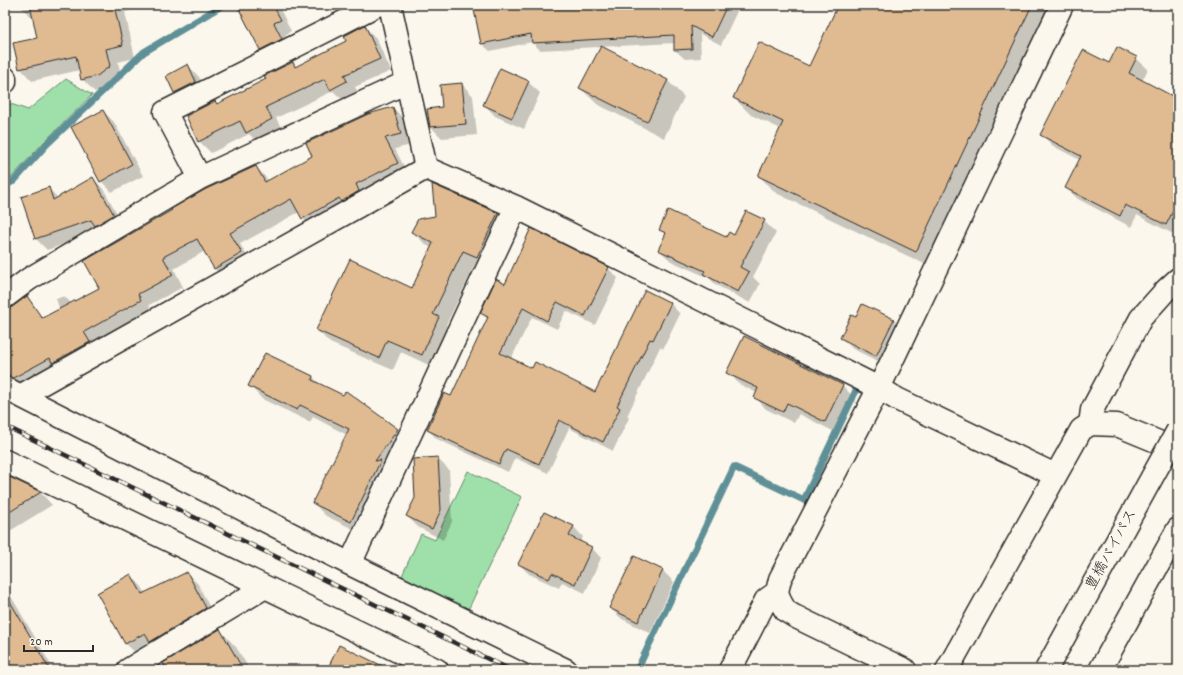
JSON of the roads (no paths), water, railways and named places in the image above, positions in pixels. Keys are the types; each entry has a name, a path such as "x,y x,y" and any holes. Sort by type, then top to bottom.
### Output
{"main road":[{"path":"200,178 165,112 377,5"},
{"path":"390,5 426,168"},
{"path":"905,670 786,611 777,592 780,579 879,388 1062,5"},
{"path":"5,298 29,279 200,178 407,82"},
{"path":"426,168 516,207 879,388 897,399 1055,475"},
{"path":"12,392 426,168"},
{"path":"350,564 516,207"},
{"path":"1090,424 1092,410 1141,318 1178,279"},
{"path":"12,392 350,564 566,670"},
{"path":"947,670 1081,430 1090,424 1117,425 1178,450"},
{"name":"豊橋バイパス","path":"1046,670 1178,430"},
{"path":"5,461 437,670"},
{"path":"1100,670 1178,529"},
{"path":"128,670 265,587"},
{"path":"730,670 766,600 777,592"}],"waterway":[{"path":"5,185 14,181 47,144 144,52 223,5"},
{"path":"637,670 734,467 804,500 860,382"}],"railway":[{"path":"5,426 511,670"}]}
